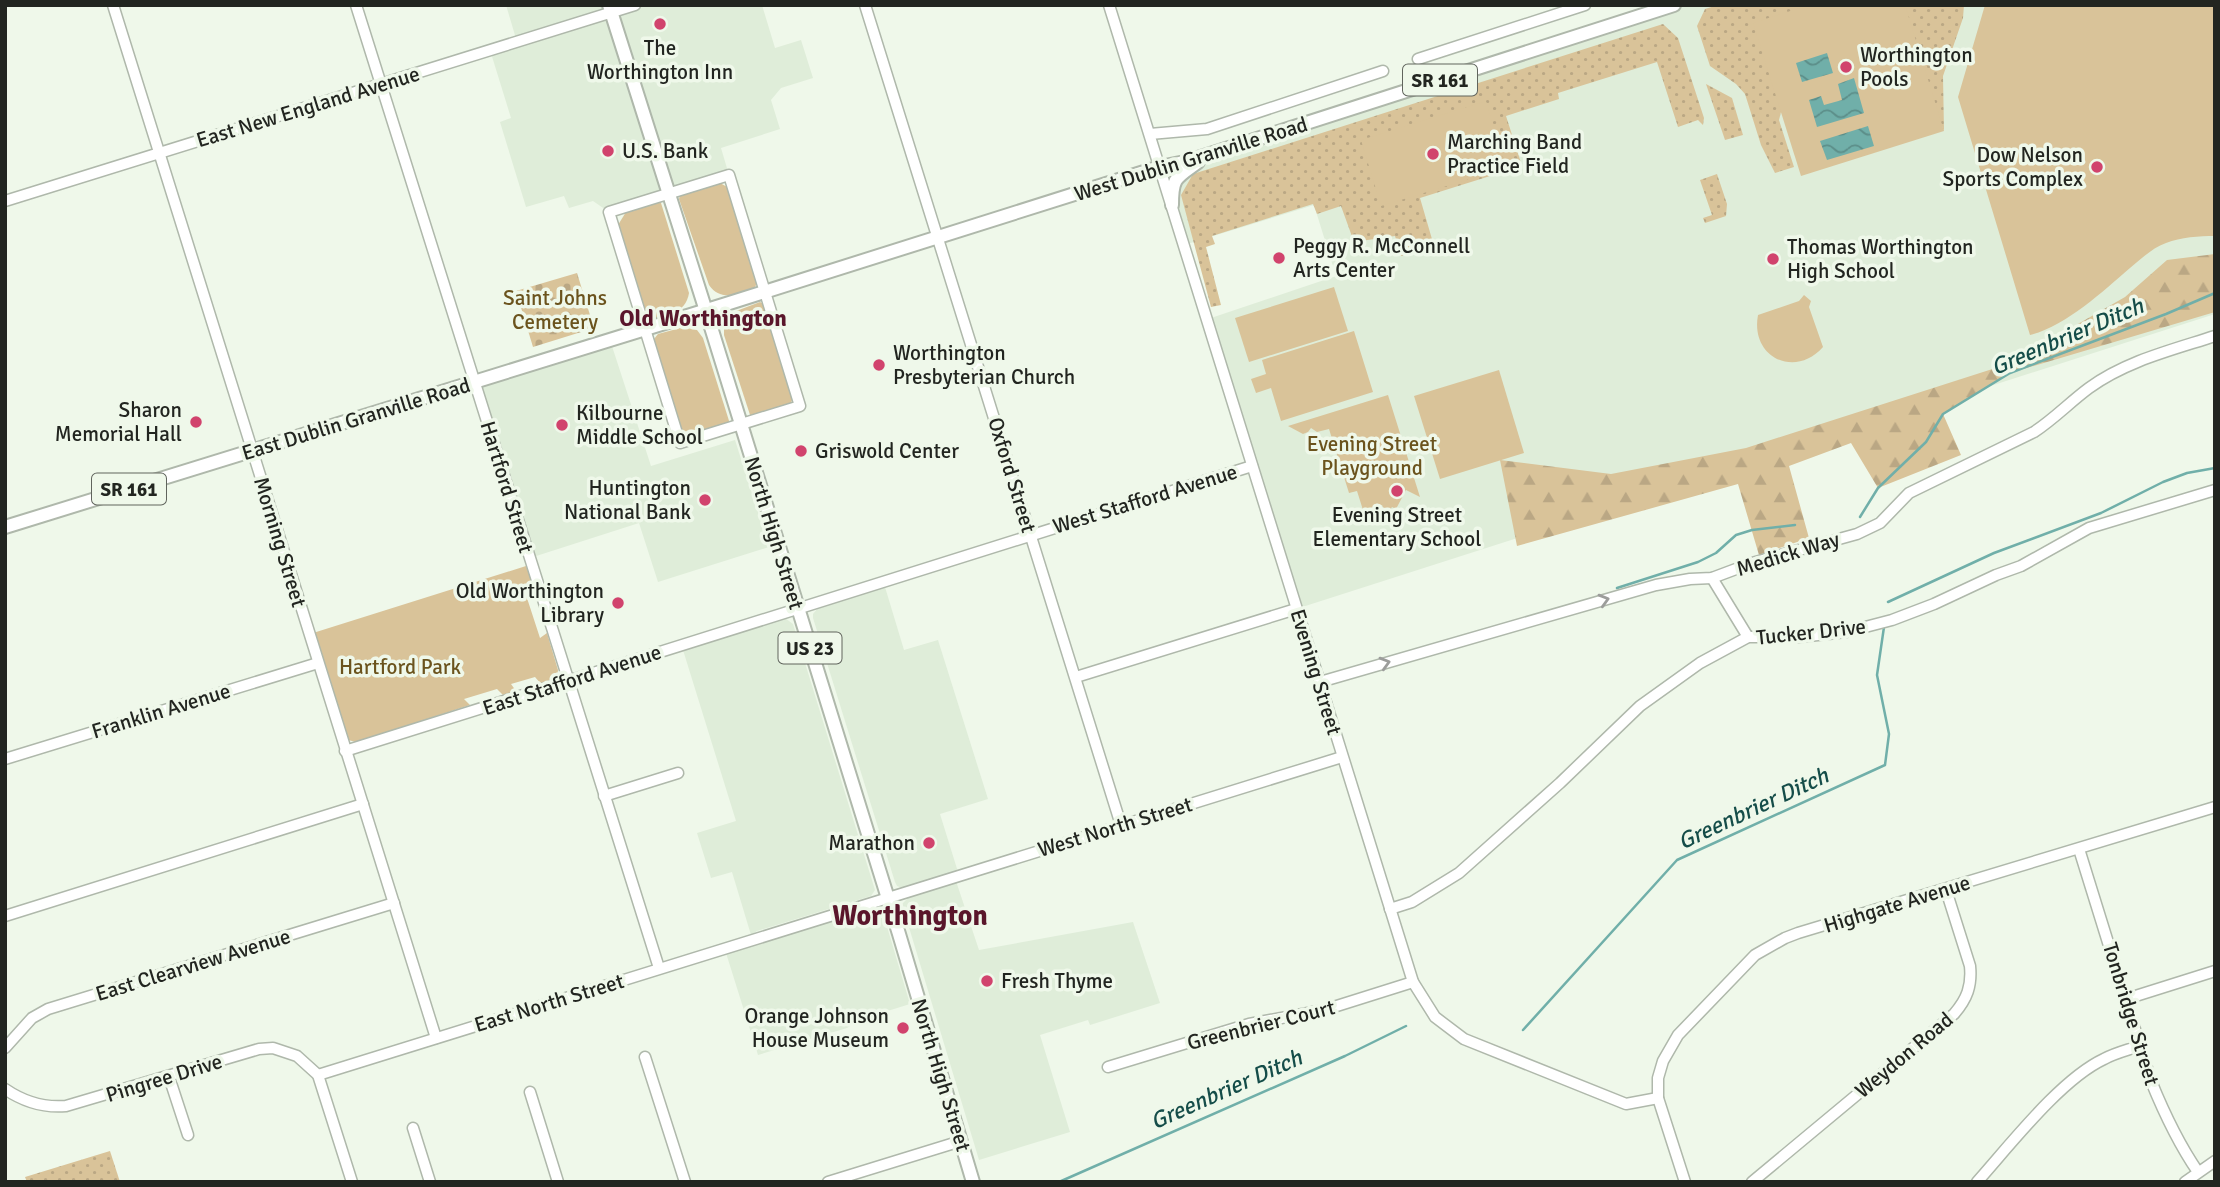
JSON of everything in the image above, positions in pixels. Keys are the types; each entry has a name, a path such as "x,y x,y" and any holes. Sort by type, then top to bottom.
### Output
{"main road":[{"name":"West Dublin Granville Road","path":"706,311 1160,167 1206,156 1674,5"},
{"name":"North High Street","path":"610,9 706,311 973,1182"},
{"path":"1172,205 1172,186 1176,179 1206,156"},
{"name":"East Dublin Granville Road","path":"5,527 706,311"}],"street":[{"name":"Morning Street","path":"113,5 436,1038"},
{"name":"Hartford Street","path":"356,5 659,968"},
{"name":"East New England Avenue","path":"5,201 380,85 610,9 635,5"},
{"name":"Oxford Street","path":"865,5 1121,825"},
{"name":"Evening Street","path":"1109,5 1413,982 1435,1017 1464,1040 1626,1104 1658,1098"},
{"path":"1418,59 1585,5"},
{"path":"1150,134 1207,129 1383,71"},
{"path":"729,175 800,406 680,443 608,212 668,194 729,175"},
{"name":"Medick Way","path":"1320,682 1656,585 1690,579 1712,579 1752,563 1870,529 1889,516 1909,493 2034,432 2090,387 2118,370 2215,336"},
{"name":"West Stafford Avenue","path":"798,609 1252,466"},
{"name":"Tucker Drive","path":"1390,909 1412,902 1459,873 1560,783 1640,706 1700,663 1748,637 1834,634 1892,620 2021,566 2089,528 2215,490"},
{"path":"1712,579 1748,637"},
{"name":"East Stafford Avenue","path":"345,751 798,609"},
{"path":"1076,677 1296,609"},
{"name":"Franklin Avenue","path":"5,759 318,663"},
{"name":"West North Street","path":"887,897 1342,757"},
{"path":"604,796 678,773"},
{"path":"5,916 363,804"},
{"name":"Highgate Avenue","path":"1658,1098 1658,1078 1668,1048 1678,1035 1755,955 1785,937 2215,807"},
{"name":"Tonbridge Street","path":"2080,849 2151,1081 2184,1152 2198,1172"},
{"name":"Weydon Road","path":"1752,1182 1943,1023 1962,1004 1971,979 1970,966 1946,890"},
{"name":"East North Street","path":"318,1075 887,897"},
{"name":"East Clearview Avenue","path":"5,1048 32,1018 48,1009 394,903"},
{"path":"2126,999 2215,971"},
{"name":"Greenbrier Court","path":"1108,1067 1249,1024 1324,1010 1413,982"},
{"path":"1977,1182 2051,1100 2078,1075 2103,1059 2139,1046"},
{"name":"Pingree Drive","path":"5,1089 30,1102 56,1107 83,1102 259,1049 273,1048 297,1056 318,1075"},
{"path":"645,1057 685,1182"},
{"path":"318,1075 352,1182"},
{"path":"169,1077 188,1135"},
{"path":"530,1092 558,1182"},
{"path":"1658,1098 1685,1182"},
{"path":"414,1128 430,1182"},
{"path":"828,1182 961,1141"},
{"path":"2185,1182 2215,1161"}],"shaded area":[{"path":"506,5 762,5 775,48 801,40 813,78 781,88 771,100 780,129 721,148 729,175 609,212 593,201 569,208 564,196 526,207 500,122 511,118 490,50 517,42"},
{"name":"Thomas Worthington High School","path":"1675,5 2215,5 2215,314 1296,609 1208,319 1336,276 1314,205 1184,245 1172,205 1176,179 1206,156"},
{"name":"Kilbourne Middle School","path":"610,340 651,466 735,440 769,547 658,582 639,523 530,558 474,382"},
{"path":"885,587 904,650 938,640 988,799 940,814 958,872 902,888 895,882 813,618 818,608"},
{"path":"785,618 793,624 875,890 871,896 751,935 732,872 711,878 697,833 736,821 683,650"},
{"path":"956,881 979,950 1133,922 1160,1003 1090,1025 1088,1020 1040,1035 1070,1132 979,1160 902,904 911,895"},
{"path":"873,909 883,913 910,1004 862,1019 847,1028 758,1055 726,953"}],"green space":[{"name":"Worthington Pools","path":"1718,5 1964,5 1963,18 1943,76 1944,131 1935,109 1781,112 1779,120 1794,167 1775,173 1761,145 1745,94 1736,84 1710,66 1697,26 1705,9"},
{"name":"Worthington Pools","path":"1809,5 1905,5 1944,131 1801,176 1753,23"},
{"name":"Dow Nelson Sports Complex","path":"1985,5 2215,5 2215,236 2184,238 2161,245 2070,316 2030,335 1958,97"},
{"path":"1663,24 1678,38 1704,118 1703,125 1698,120 1678,127 1657,62 1558,93 1559,99 1506,116 1522,166 1420,198 1434,246 1401,256 1395,236 1354,242 1341,206 1317,214 1313,204 1212,236 1215,244 1206,247 1221,305 1211,307 1181,195 1193,174"},
{"path":"1706,84 1732,98 1743,135 1725,140"},
{"name":"Marching Band Practice Field","path":"1486,101 1506,168 1381,206 1361,140"},
{"path":"1717,174 1727,204 1726,216 1705,223 1703,218 1712,215 1700,180"},
{"path":"720,183 729,188 757,283 754,289 730,295 719,294 709,285 679,199 680,195"},
{"path":"655,202 661,203 689,293 680,310 649,320 646,319 618,225 626,212"},
{"path":"2215,254 2215,312 2010,373 1943,414 1961,455 1878,488 1851,443 1789,466 1809,538 1759,555 1738,484 1517,546 1500,460 1611,474 1746,448 2008,364 2125,297 2167,260"},
{"name":"Saint Johns Cemetery","path":"577,273 594,328 533,347 516,291"},
{"path":"1334,287 1348,331 1249,362 1235,318"},
{"path":"1804,295 1811,301 1809,307 1823,347 1812,357 1800,361 1777,359 1761,342 1757,330 1758,315 1799,301"},
{"path":"760,302 764,304 793,398 790,405 751,418 724,335 724,322 731,313"},
{"path":"684,327 697,330 703,338 730,424 685,437 681,432 654,339 658,334"},
{"path":"1354,331 1373,392 1281,421 1271,388 1256,393 1251,379 1266,374 1262,360"},
{"path":"1499,370 1524,453 1440,479 1414,396"},
{"name":"Evening Street Playground","path":"1388,395 1420,497 1406,490 1396,509 1392,507 1385,512 1382,505 1363,510 1357,491 1349,493 1329,429 1317,432 1311,428 1303,434 1288,426"},
{"name":"Hartford Park","path":"526,566 534,588 526,595 540,638 547,633 558,670 557,678 541,684 535,677 511,684 516,691 503,695 497,689 464,699 470,705 356,742 348,740 313,633"},
{"path":"110,1151 120,1182 27,1182 25,1177"}],"water":[{"path":"1827,53 1833,73 1802,82 1796,63"},
{"path":"1854,78 1864,113 1817,127 1809,100 1821,96 1824,105 1842,100 1838,84"},
{"path":"1868,126 1874,146 1827,160 1820,141"}],"waterway":[{"name":"Greenbrier Ditch","path":"1860,517 1878,488 1926,442 1943,414 2010,373 2215,293"},
{"path":"1888,602 1994,553 2101,513 2163,482 2187,473 2215,468"},
{"path":"1617,588 1698,562 1716,553 1736,535 1752,530 1795,525"},
{"name":"Greenbrier Ditch","path":"1523,1030 1677,860 1885,765 1889,734 1877,675 1884,627"},
{"name":"Greenbrier Ditch","path":"1059,1182 1345,1056 1406,1026"}],"place":[{"name":"The Worthington Inn","path":"660,24"},
{"name":"Worthington Pools","path":"1846,67"},
{"name":"U.S. Bank","path":"608,151"},
{"name":"Marching Band Practice Field","path":"1433,154"},
{"name":"Dow Nelson Sports Complex","path":"2097,167"},
{"name":"Peggy R. McConnell Arts Center","path":"1279,258"},
{"name":"Thomas Worthington High School","path":"1773,259"},
{"name":"Worthington Presbyterian Church","path":"879,365"},
{"name":"Sharon Memorial Hall","path":"196,422"},
{"name":"Kilbourne Middle School","path":"562,425"},
{"name":"Griswold Center","path":"801,451"},
{"name":"Evening Street Elementary School","path":"1397,491"},
{"name":"Huntington National Bank","path":"705,500"},
{"name":"Old Worthington Library","path":"618,603"},
{"name":"Marathon","path":"929,843"},
{"name":"Fresh Thyme","path":"987,981"},
{"name":"Orange Johnson House Museum","path":"903,1028"}],"district":[{"name":"Old Worthington","path":"703,318"},
{"name":"Worthington","path":"910,915"}]}
